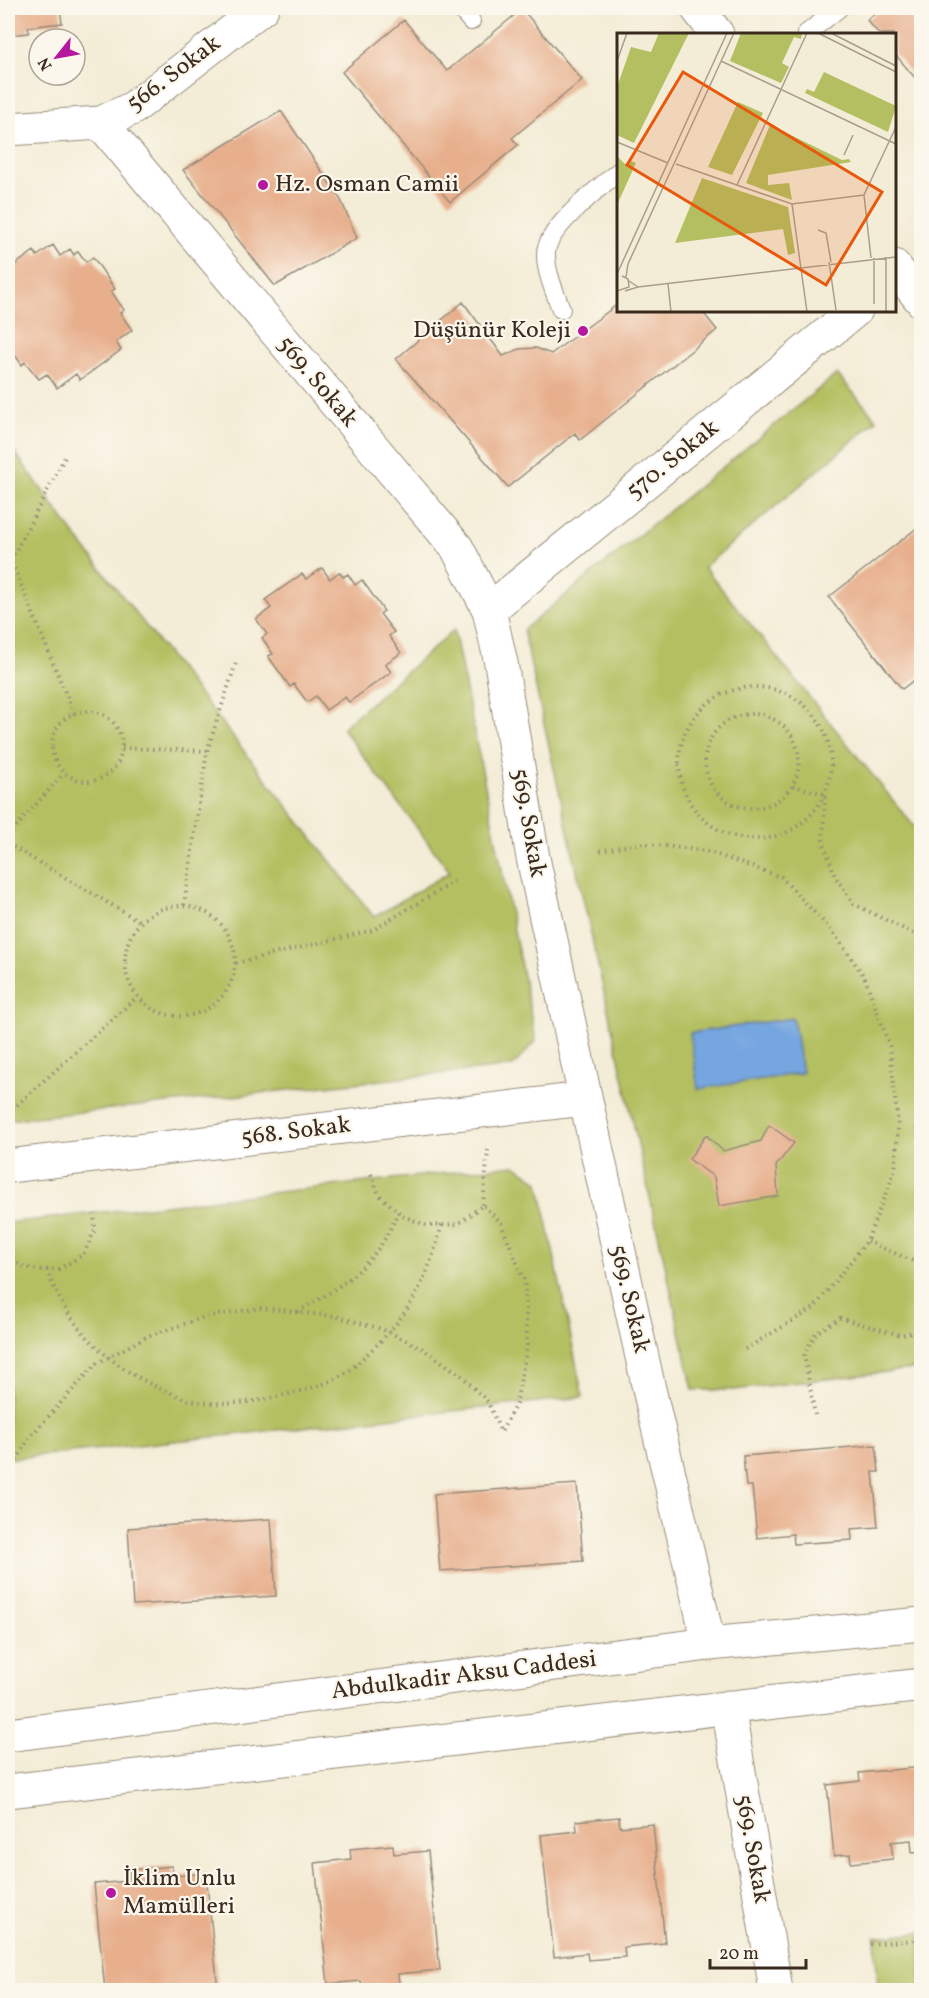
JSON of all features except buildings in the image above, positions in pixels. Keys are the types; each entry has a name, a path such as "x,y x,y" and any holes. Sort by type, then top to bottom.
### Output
{"street":[{"name":"566. Sokak","path":"8,129 101,123 133,108 262,8"},
{"path":"697,8 716,33"},
{"name":"569. Sokak","path":"101,123 457,548 489,610 501,663 533,858 584,1099 709,1644"},
{"path":"903,269 921,301"},
{"name":"570. Sokak","path":"489,610 854,312"},
{"name":"568. Sokak","path":"8,1166 584,1099"},
{"name":"Abdulkadir Aksu Caddesi","path":"8,1735 709,1644 921,1624"},
{"path":"8,1791 921,1684"},
{"name":"569. Sokak","path":"728,1707 776,1990"}],"lane":[{"path":"807,33 838,8"},
{"path":"561,309 545,253 553,235 574,210 617,173"}],"path":[{"path":"66,455 9,560 74,714"},
{"path":"184,905 207,751 237,660"},
{"path":"825,794 815,811 796,828 772,838 745,839 721,831 700,816 685,794 679,768 682,742 693,718 710,701 732,690 756,687 779,691 800,701 818,718 828,740 832,764 825,794 823,842 836,876 854,904 921,938"},
{"path":"82,711 104,716 119,732 121,756 108,775 98,780 86,782 74,779 64,773 52,754 55,731 62,722 74,714 82,711"},
{"path":"759,713 773,718 786,727 795,740 800,754 799,770 793,786 783,798 769,806 753,809 738,806 723,799 713,788 706,773 704,757 708,742 716,729 729,719 743,714 759,713"},
{"path":"122,748 207,751"},
{"path":"8,836 64,773"},
{"path":"793,786 825,794"},
{"path":"600,851 641,843 706,851 781,877 832,931 864,976 890,1047 898,1127 895,1170 867,1241 814,1308 742,1351"},
{"path":"8,844 141,922"},
{"path":"236,963 373,930 458,879"},
{"path":"184,905 202,910 218,920 230,935 236,963 230,987 219,1002 204,1012 186,1017 168,1016 151,1009 137,997 128,981 124,962 127,944 135,928 141,922 148,915 166,907 184,905"},
{"path":"8,1113 137,997"},
{"path":"371,1174 379,1195 403,1216 428,1226 458,1224 483,1205 488,1150"},
{"path":"921,1195 921,1203"},
{"path":"8,1452 15,1464 29,1438 96,1364 148,1336 205,1317 260,1308 334,1316 390,1333 420,1347 461,1376 488,1402 501,1433 516,1404 527,1347 525,1283 501,1223 483,1205"},
{"path":"297,1312 354,1276 388,1236 398,1212"},
{"path":"8,1256 19,1265 38,1270 59,1269 83,1255 95,1230 94,1214"},
{"path":"47,1270 54,1291 78,1326 108,1358 140,1380 188,1400 231,1404 265,1400 305,1390 344,1374 390,1333 413,1302 435,1252 442,1225"},
{"path":"867,1241 921,1265"},
{"path":"815,1415 804,1354 816,1333 840,1318 900,1335 921,1328"},
{"path":"870,1944 919,1939 921,1972"}],"green space":[{"path":"837,374 877,420 704,567 921,835 921,1368 733,1390 693,1390 523,630"},
{"path":"8,443 77,538 374,917 450,872 342,728 454,630 536,1041 513,1066 8,1120"},
{"path":"515,1165 539,1182 583,1397 8,1459 8,1223"},
{"path":"921,1932 921,1990 878,1990 875,1937"}],"water":[{"path":"793,1018 802,1073 698,1089 690,1033"}],"place":[{"name":"Hz. Osman Camii","path":"263,185"},
{"name":"Düşünür Koleji","path":"583,331"},
{"name":"İklim Unlu Mamülleri","path":"111,1893"}]}
